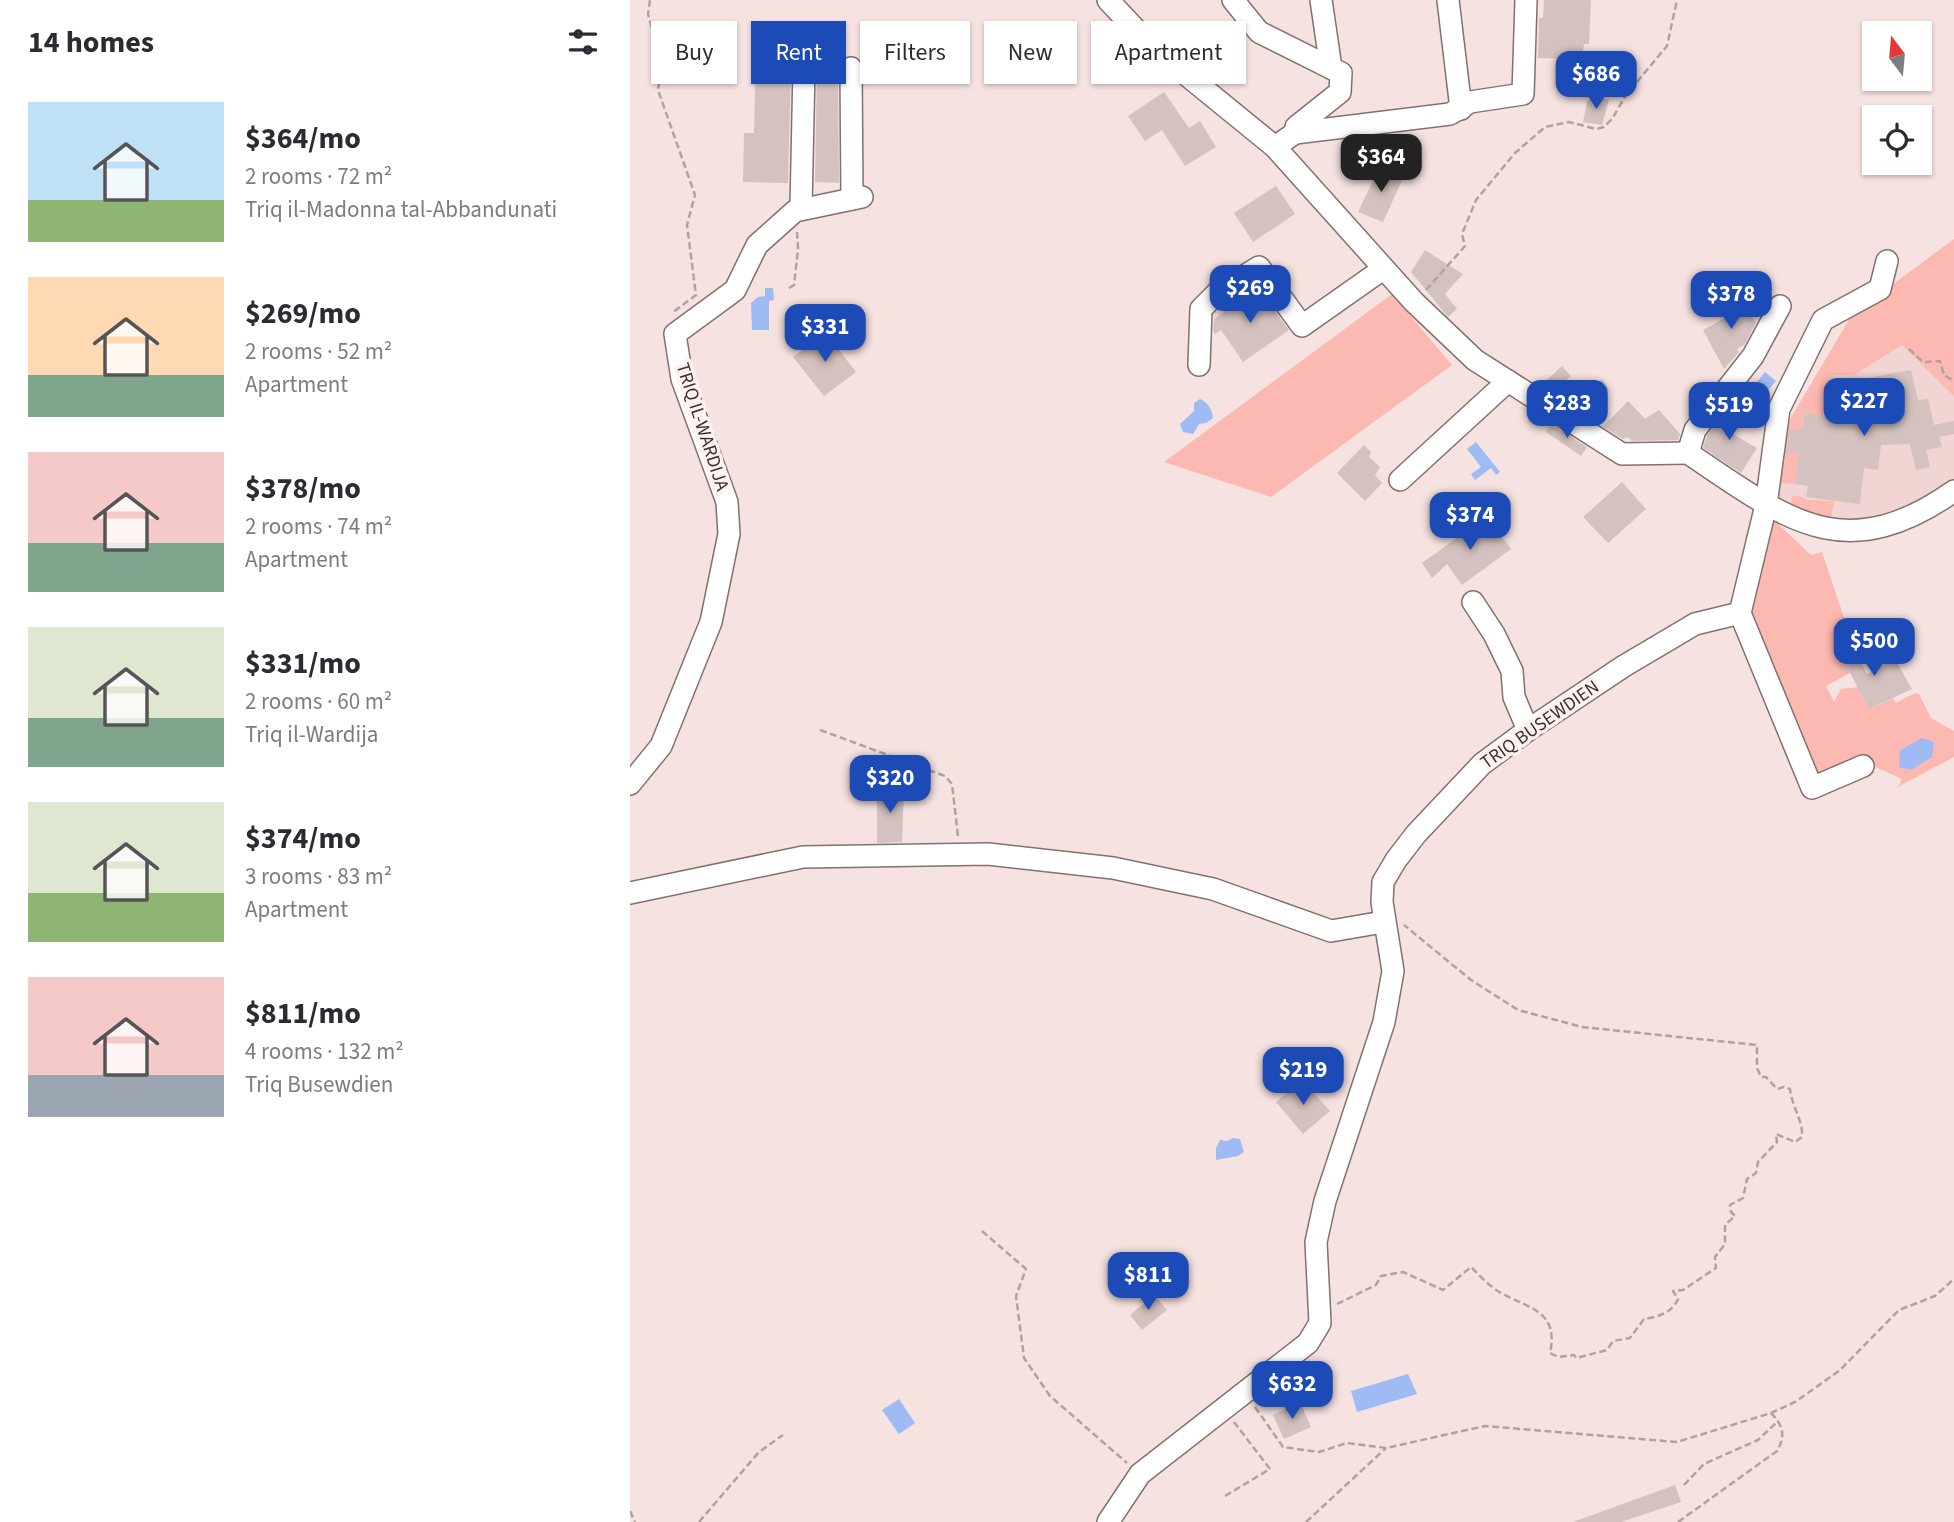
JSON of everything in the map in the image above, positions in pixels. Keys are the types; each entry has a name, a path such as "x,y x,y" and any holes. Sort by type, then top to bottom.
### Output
{"street":[{"path":"1108,0 1151,46 1275,147 1382,269 1475,360 1622,454 1688,453 1766,505 1820,529 1873,529 1935,505 1954,491"},
{"path":"1233,0 1259,32 1341,73 1340,92 1296,127 1295,134"},
{"path":"1321,0 1331,68"},
{"path":"1448,0 1461,109"},
{"path":"1275,147 1295,134 1450,114 1470,102 1523,94 1526,0"},
{"path":"675,334 735,290 757,246 797,209 857,198 851,68"},
{"path":"797,209 803,84"},
{"path":"1863,766 1812,788 1740,613 1766,505 1779,410 1824,320 1880,289 1887,261"},
{"path":"1199,365 1201,309 1217,293 1259,267 1301,326 1382,269"},
{"path":"1688,453 1695,430 1753,356 1780,306"},
{"name":"TRIQ IL-WARDIJA","path":"630,784 661,746 711,622 729,534 727,502 682,379 675,334"},
{"path":"1400,480 1508,381"},
{"path":"1474,602 1512,671 1514,698 1528,730"},
{"name":"TRIQ BUSEWDIEN","path":"1108,1522 1140,1474 1308,1343 1320,1323 1316,1242 1325,1201 1384,1022 1392,971 1390,941 1384,922 1383,881 1395,860 1482,764 1528,730 1692,619 1740,613"},
{"path":"630,893 803,857 960,853 1028,857 1113,868 1213,889 1331,931 1384,922"}],"path":[{"path":"650,0 648,14 662,65 658,90 695,195 687,225 696,295 672,312 675,334"},
{"path":"1414,302 1465,246 1462,234 1476,200 1515,153 1545,127 1569,122 1596,130 1612,119 1626,95 1667,46 1676,0"},
{"path":"789,288 794,285 798,249 797,209"},
{"path":"1909,349 1923,362 1940,361 1944,375 1954,381"},
{"path":"820,730 945,776 952,784 960,853"},
{"path":"1319,1313 1376,1285 1381,1276 1403,1272 1443,1290 1471,1267 1499,1292 1539,1311 1551,1325 1553,1335 1550,1353 1558,1357 1574,1355 1576,1358 1607,1350 1614,1341 1630,1338 1644,1319 1660,1317 1676,1304 1678,1299 1673,1291 1683,1290 1716,1268 1715,1257 1725,1244 1725,1225 1735,1216 1730,1205 1743,1198 1747,1179 1756,1173 1758,1162 1777,1142 1776,1134 1795,1142 1802,1138 1802,1122 1792,1101 1790,1089 1777,1089 1766,1077 1761,1077 1757,1068 1757,1045 1582,1027 1517,1010 1444,960 1401,922 1393,918 1384,922"},
{"path":"982,1231 1026,1269 1016,1296 1024,1358 1050,1396 1140,1474"},
{"path":"1245,1393 1283,1447 1319,1452 1347,1443 1385,1448 1485,1426 1677,1443 1771,1413 1795,1402 1839,1371 1899,1310 1936,1296 1954,1279"},
{"path":"1224,1408 1270,1469 1225,1496"},
{"path":"1678,1522 1777,1451 1783,1441 1783,1432 1771,1413"},
{"path":"1685,1485 1704,1464 1758,1440 1778,1421"},
{"path":"699,1522 759,1452 783,1435"},
{"path":"1306,1522 1385,1448"},
{"path":"630,1511 635,1522"}],"shaded area":[{"path":"1954,239 1954,480 1897,513 1861,520 1818,517 1772,499 1847,323"},
{"path":"1954,239 1954,396 1902,345 1854,375 1834,375 1829,380 1851,383 1855,404 1853,415 1824,412 1823,416 1804,413 1795,484 1773,483 1783,431 1854,313"},
{"path":"1392,294 1452,365 1271,497 1164,462"},
{"path":"1792,496 1806,500 1834,501 1831,518 1791,510"},
{"path":"1772,518 1811,555 1822,552 1851,638 1836,646 1850,673 1826,686 1834,702 1841,689 1858,687 1869,709 1893,698 1896,703 1915,693 1919,694 1931,718 1954,731 1954,757 1898,787 1902,779 1871,765 1815,778 1743,614"}],"water":[{"path":"765,288 773,288 774,300 769,301 769,330 752,330 751,303 758,297 765,296"},
{"path":"1765,372 1776,381 1753,407 1746,402 1751,395 1749,392"},
{"path":"1200,399 1209,407 1213,418 1199,424 1193,434 1183,432 1180,424 1194,411 1194,403"},
{"path":"1476,442 1500,472 1496,475 1491,468 1475,480 1471,474 1481,467 1467,449"},
{"path":"1922,738 1934,742 1932,757 1911,770 1899,767 1900,750"},
{"path":"1240,1139 1244,1152 1238,1156 1216,1160 1216,1148 1220,1140"},
{"path":"1408,1374 1417,1394 1357,1412 1351,1391"},
{"path":"899,1399 915,1423 899,1434 882,1410"}],"building":[{"path":"1544,0 1591,0 1589,44 1584,44 1583,52 1574,52 1574,59 1538,58 1539,18 1543,18"},
{"path":"755,84 791,84 788,183 743,182 744,133 754,133"},
{"path":"817,84 838,84 839,183 815,182"},
{"path":"1164,92 1189,128 1200,121 1216,147 1185,166 1162,130 1145,141 1128,116"},
{"path":"1595,97 1609,100 1602,125 1583,122 1587,102"},
{"path":"1380,166 1404,176 1383,222 1358,212"},
{"path":"1276,186 1295,214 1253,242 1234,213"},
{"path":"1425,250 1463,274 1445,294 1457,309 1448,317 1411,272"},
{"path":"1258,288 1289,330 1243,362 1221,330 1215,334 1214,319"},
{"path":"1737,294 1756,323 1745,344 1737,349 1739,352 1724,369 1703,330 1727,317 1720,305"},
{"path":"826,333 856,372 824,396 793,357"},
{"path":"1562,366 1571,376 1552,393 1540,386"},
{"path":"1911,370 1918,400 1928,399 1934,425 1954,421 1954,434 1939,437 1942,447 1926,450 1930,467 1916,470 1910,444 1881,445 1878,470 1864,468 1860,504 1806,497 1808,486 1795,484 1799,453 1786,452 1789,429 1802,430 1804,413 1864,421 1856,380"},
{"path":"1602,379 1609,389 1594,401 1586,391"},
{"path":"1736,398 1742,402 1728,420 1736,426 1731,433 1757,448 1741,473 1703,448 1707,436"},
{"path":"1628,401 1645,419 1659,410 1680,434 1678,440 1632,441 1628,437 1623,439 1603,427"},
{"path":"1551,424 1587,447 1581,456 1546,432"},
{"path":"1364,445 1371,452 1369,457 1380,467 1375,475 1382,483 1365,501 1337,473"},
{"path":"1622,482 1646,509 1608,543 1583,517"},
{"path":"1487,516 1511,549 1462,585 1447,564 1432,578 1422,563"},
{"path":"1849,639 1867,674 1895,659 1912,689 1869,709 1836,646"},
{"path":"877,788 904,790 902,842 877,843"},
{"path":"1302,1080 1330,1111 1303,1134 1276,1102"},
{"path":"1154,1295 1167,1310 1142,1330 1130,1315"},
{"path":"1300,1402 1311,1427 1284,1439 1273,1415"},
{"path":"1675,1485 1681,1502 1621,1522 1573,1522"}]}
